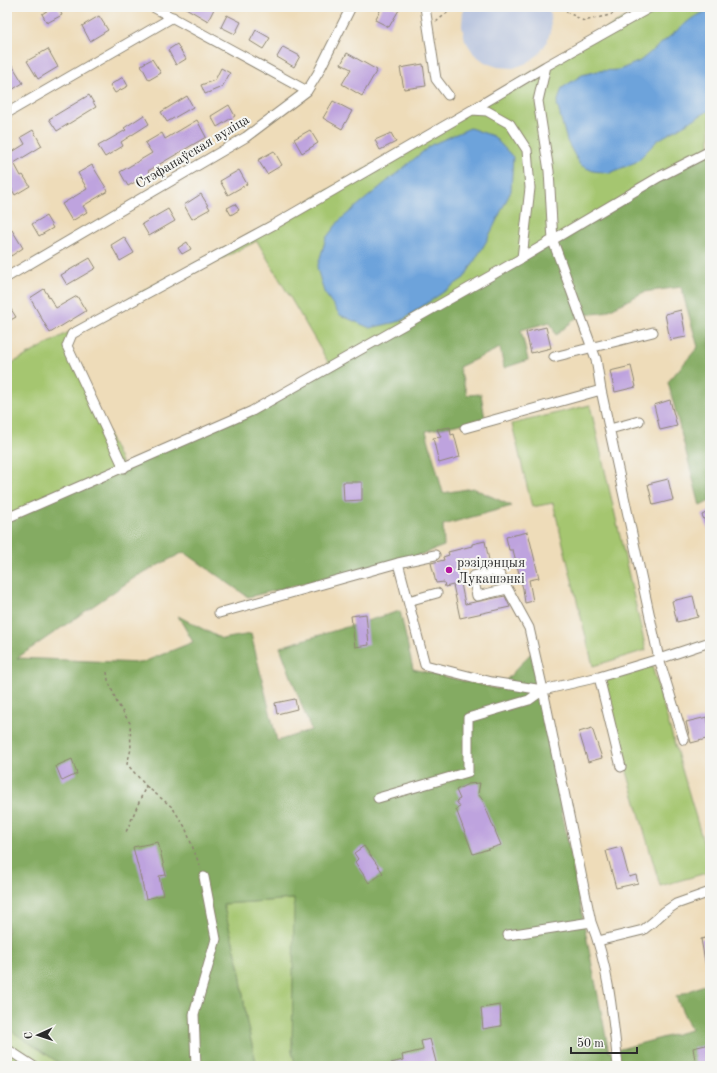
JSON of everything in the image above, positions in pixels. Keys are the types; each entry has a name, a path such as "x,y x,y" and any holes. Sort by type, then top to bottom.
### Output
{"street":[{"path":"153,7 307,91"},
{"name":"Стэфанаўская вуліца","path":"7,277 246,137 307,91 318,74 351,7"},
{"path":"425,7 436,79 448,95"},
{"path":"124,468 67,346 72,334 275,224 546,66 651,7"},
{"path":"7,113 173,18"},
{"path":"546,66 538,101 549,170 552,240 596,359 601,390 659,659 684,740"},
{"path":"472,110 487,111 510,124 527,150 530,188 522,258"},
{"path":"7,518 252,411 522,258 659,177 710,151"},
{"path":"554,357 653,332"},
{"path":"465,428 601,390"},
{"path":"610,429 639,421"},
{"path":"219,613 398,562 435,555"},
{"path":"398,562 425,665 492,682 543,690 599,677 710,642"},
{"path":"507,589 529,628 591,922 598,941 612,1010 618,1066"},
{"path":"408,601 437,593"},
{"path":"599,677 621,767"},
{"path":"378,798 468,772 468,718 530,700 543,690"},
{"path":"196,1066 194,1014 216,939 204,877"},
{"path":"598,941 643,930 676,904 710,892"},
{"path":"508,935 591,922"},
{"path":"7,1049 33,1066"}],"path":[{"path":"428,28 454,7"},
{"path":"562,7 565,11 584,21 610,15 626,7"},
{"path":"107,672 108,680 117,703 130,723 131,749 128,764 146,786 172,807 185,827 204,877"},
{"path":"126,832 146,786"}],"shaded area":[{"path":"465,7 547,7 550,13 551,28 547,42 539,54 527,63 513,68 498,67 486,63 474,54 465,40 462,26 463,11"}],"green space":[{"path":"644,7 710,7 710,153 331,367 257,241 72,334 67,346 124,468 7,518 7,366 151,287 265,227"},
{"path":"710,151 710,501 700,506 668,382 698,347 681,287 644,292 603,313 580,315 556,335 550,322 521,330 528,360 504,368 500,348 459,367 467,395 481,394 485,419 426,431 443,493 473,488 512,506 443,525 444,546 414,557 248,597 184,552 137,576 17,658 141,663 193,642 178,616 222,639 251,634 277,741 311,730 280,647 400,611 413,669 498,689 531,653 609,1052 691,1030 676,997 710,982 710,1066 296,1066 292,1052 294,899 223,904 239,965 247,1024 257,1066 64,1066 7,1028 7,518 253,411"},
{"path":"590,405 646,650 593,666 553,503 532,507 512,424"},
{"path":"652,666 710,866 710,872 660,886 601,681"},
{"path":"295,899 292,1052 296,1066 257,1066 247,1024 239,965 223,904"},
{"path":"7,1028 64,1066 7,1066"}],"water":[{"path":"710,9 710,110 658,140 636,162 610,173 593,171 580,165 567,141 557,104 562,88 582,75 598,71 619,70 640,61 691,19"},
{"path":"470,128 493,136 513,157 511,191 486,242 464,278 401,321 370,328 340,315 324,292 317,268 326,238 340,220 431,145"}],"building":[{"path":"53,7 58,7 62,15 47,23 42,14"},
{"path":"184,7 215,7 208,21"},
{"path":"382,7 393,7 399,10 389,27 375,20"},
{"path":"227,15 241,22 235,34 221,27"},
{"path":"99,16 108,30 90,41 82,26"},
{"path":"256,30 270,38 263,49 250,41"},
{"path":"177,44 186,59 176,65 168,50"},
{"path":"283,47 300,56 294,67 277,57"},
{"path":"48,49 58,67 38,79 27,61"},
{"path":"347,53 377,70 362,96 342,84 351,69 341,64"},
{"path":"152,59 161,73 149,80 141,65"},
{"path":"423,64 426,86 404,89 400,68"},
{"path":"12,65 23,83 7,93 7,68"},
{"path":"221,68 230,73 222,87 205,94 201,85 215,80"},
{"path":"123,77 128,86 115,93 110,85"},
{"path":"89,95 96,107 57,131 49,119"},
{"path":"187,96 193,107 167,122 161,112"},
{"path":"333,101 352,111 342,129 323,118"},
{"path":"229,105 235,116 217,127 211,116"},
{"path":"144,115 149,124 121,142 123,146 105,157 98,146 126,130 124,128"},
{"path":"197,120 206,137 148,171 150,174 128,186 120,172 152,153 145,143 162,133 165,139"},
{"path":"33,130 42,146 14,163 21,176 23,175 30,186 15,195 7,180 7,151 9,154 25,144 21,137"},
{"path":"310,130 318,143 302,153 294,139"},
{"path":"391,133 396,142 380,150 375,140"},
{"path":"274,151 282,165 267,174 258,160"},
{"path":"92,165 108,191 83,206 87,212 72,221 62,204 87,189 78,173"},
{"path":"239,170 247,184 228,195 220,181"},
{"path":"201,194 210,209 192,219 184,205"},
{"path":"235,204 239,210 231,215 227,208"},
{"path":"168,209 175,221 149,236 142,224"},
{"path":"46,216 53,228 39,236 32,224"},
{"path":"12,230 23,248 11,256 7,249 7,232"},
{"path":"124,237 134,253 120,261 111,245"},
{"path":"187,242 191,249 182,254 178,248"},
{"path":"90,258 96,268 67,285 61,275"},
{"path":"44,289 56,308 77,296 86,311 50,333 30,298"},
{"path":"7,303 16,317 7,322"},
{"path":"681,310 686,337 670,340 665,314"},
{"path":"546,327 551,348 531,353 526,332"},
{"path":"631,366 636,387 615,392 610,371"},
{"path":"670,400 677,426 660,430 654,405"},
{"path":"450,427 451,435 454,434 460,457 439,463 433,438 441,437 437,429"},
{"path":"668,479 673,500 653,505 648,484"},
{"path":"343,482 362,482 362,500 344,501"},
{"path":"710,511 710,533 702,515"},
{"path":"528,532 539,578 529,580 533,601 525,603 513,550 509,550 506,537"},
{"path":"485,541 490,565 478,568 476,559 457,563 465,604 505,596 510,607 460,618 453,585 445,587 444,582 436,583 431,563 444,560 443,557 449,555 448,552"},
{"path":"693,596 698,617 677,622 672,601"},
{"path":"366,614 369,645 355,647 351,616"},
{"path":"295,699 297,709 277,714 275,703"},
{"path":"707,717 710,738 691,743 686,722"},
{"path":"592,728 602,758 588,762 579,732"},
{"path":"72,759 77,774 62,781 56,766"},
{"path":"480,783 478,794 482,799 501,845 473,854 456,809 460,807 456,801 460,799 456,790 468,784"},
{"path":"158,842 166,875 159,876 163,895 146,899 133,847"},
{"path":"364,846 383,873 369,883 355,862 358,859 354,853"},
{"path":"621,847 629,877 636,875 638,883 616,888 606,851"},
{"path":"710,937 710,966 706,967 701,939"},
{"path":"500,1005 501,1026 483,1029 481,1008"},
{"path":"430,1039 437,1066 391,1066 391,1063 403,1060 402,1055 423,1050 421,1041"},
{"path":"710,1044 710,1066 696,1066 693,1048"}],"place":[{"name":"рэзідэнцыя Лукашэнкі","path":"449,570"}]}
